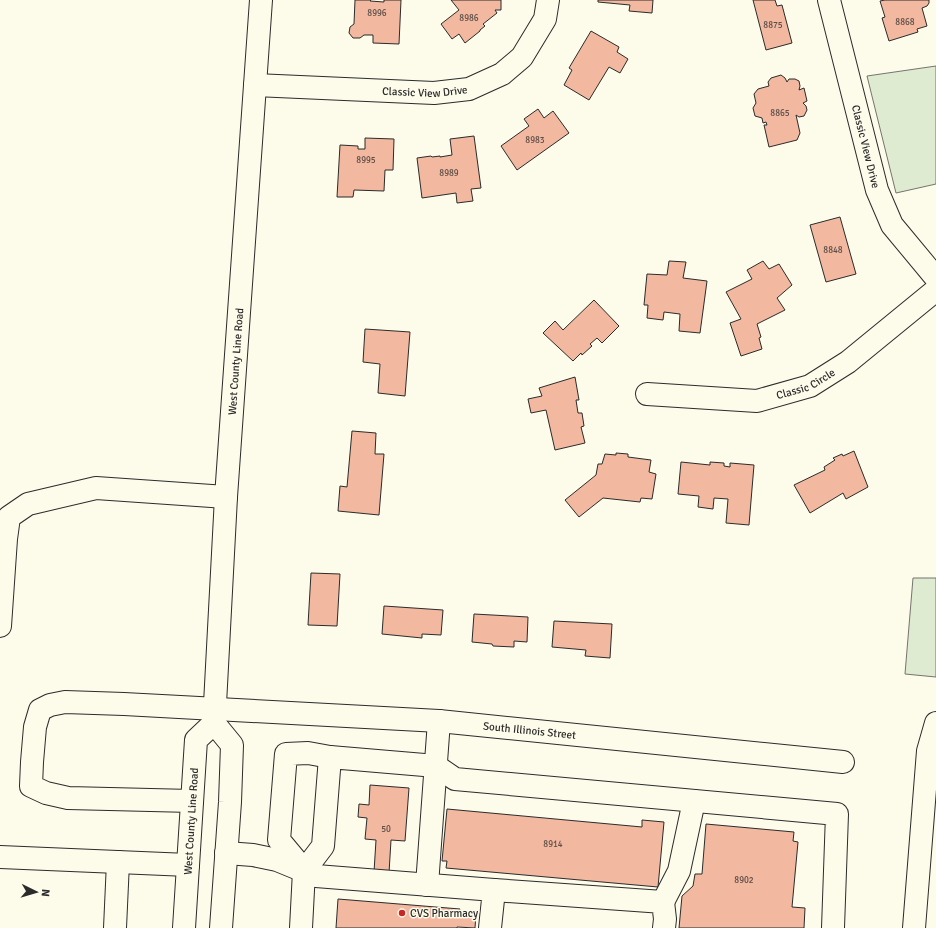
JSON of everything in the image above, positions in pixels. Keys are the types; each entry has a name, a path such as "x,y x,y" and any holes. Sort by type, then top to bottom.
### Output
{"street":[{"name":"West County Line Road","path":"184,928 196,740 215,716 226,497 260,0"},
{"name":"Classic View Drive","path":"255,85 434,93 470,89 502,74 522,57 545,19 548,0"},
{"name":"Classic View Drive","path":"829,0 877,190 892,225 936,278"},
{"name":"Classic Circle","path":"647,394 757,401 810,386 848,362 936,290"},
{"path":"0,626 6,539 4,516 28,504 96,488 226,497"},
{"name":"South Illinois Street","path":"192,801 68,798 46,793 31,786 35,727 40,710 50,705 65,702 124,704 215,716 439,721 843,762"},
{"path":"215,716 232,746 230,802 221,928"},
{"path":"427,885 439,721"},
{"path":"914,928 928,751 936,723"},
{"path":"304,871 279,840 286,754 308,753 330,757 436,766 455,779 837,814 833,928"},
{"path":"301,928 304,871 323,846 330,757"},
{"path":"664,928 665,919 663,902 679,871 694,801"},
{"path":"226,853 253,855 277,860 316,876 663,902"},
{"path":"0,857 188,865"},
{"path":"115,928 118,862"},
{"path":"490,928 494,890"}],"green space":[{"path":"936,66 936,184 896,193 867,76"},
{"path":"913,578 936,578 936,677 905,674"}],"building":[{"path":"355,0 384,2 384,0 401,0 399,44 373,43 373,35 364,35 360,38 353,38 349,33 350,27 354,24"},
{"path":"451,0 501,0 501,10 495,10 497,13 483,24 485,26 465,43 459,34 452,39 441,24 459,10"},
{"path":"598,0 653,0 652,13 629,11 630,5 598,2"},
{"path":"753,0 775,0 777,6 782,5 792,43 766,50"},
{"path":"929,0 927,6 922,8 927,26 917,29 918,32 889,41 882,18 885,17 880,1"},
{"path":"591,31 619,47 617,52 628,59 620,73 609,67 589,100 564,85 572,70 569,68"},
{"path":"781,75 787,82 789,79 799,81 799,90 804,88 807,101 803,103 807,110 804,116 799,117 796,115 800,133 797,140 769,147 764,125 767,125 766,122 763,123 762,118 755,116 753,108 756,103 754,94 758,89 769,86 768,82 771,78"},
{"path":"538,109 544,118 553,111 569,133 517,170 501,146 529,126 524,119"},
{"path":"474,136 481,188 471,189 473,201 457,203 456,193 422,198 417,158 452,155 450,139"},
{"path":"365,138 394,139 393,170 385,170 384,191 354,190 353,197 337,197 340,145 358,146 358,149 365,149"},
{"path":"840,217 856,274 826,282 810,225"},
{"path":"669,261 686,262 683,278 707,281 700,333 679,331 680,314 664,312 663,320 647,318 648,305 644,305 647,274 667,275"},
{"path":"763,261 769,269 779,264 792,285 777,298 785,310 757,324 761,337 759,338 762,349 741,356 730,323 741,319 726,292 752,279 747,270"},
{"path":"594,300 619,326 602,343 597,338 590,344 592,346 582,355 581,353 573,361 543,333 555,321 563,330"},
{"path":"365,329 410,332 405,396 378,393 380,364 363,362"},
{"path":"575,377 579,400 576,400 578,413 582,413 584,426 581,427 585,443 555,450 546,410 531,413 528,399 542,396 539,388"},
{"path":"352,431 376,433 375,454 384,454 379,515 338,511 340,486 347,487"},
{"path":"854,451 868,487 846,499 843,493 810,513 794,485 825,470 824,467 835,460 833,458 842,454 843,456"},
{"path":"616,453 628,454 628,457 651,460 649,472 656,474 652,499 641,498 640,502 603,498 579,517 565,500 596,475 598,464 602,464 605,454 616,455"},
{"path":"681,462 710,465 710,462 724,463 724,466 730,467 730,463 754,465 749,525 726,523 728,499 714,498 713,509 698,507 699,496 678,494"},
{"path":"311,573 340,574 337,626 308,625"},
{"path":"384,606 443,610 441,635 422,634 422,638 382,634"},
{"path":"474,614 528,617 527,642 514,641 514,647 493,646 492,644 472,642"},
{"path":"554,621 612,624 610,658 585,656 586,650 552,647"},
{"path":"370,785 409,788 405,841 391,840 389,873 374,872 376,840 365,839 367,818 358,817 359,804 369,805"},
{"path":"447,809 642,827 642,820 664,822 658,887 446,868 447,861 442,861"},
{"path":"706,824 794,832 793,841 798,842 792,907 805,908 804,928 679,928 682,896 693,886 695,874 702,874"},
{"name":"CVS Pharmacy","path":"338,899 460,909 459,912 476,914 475,928 336,928"}],"place":[{"name":"CVS Pharmacy","path":"402,913"}]}
